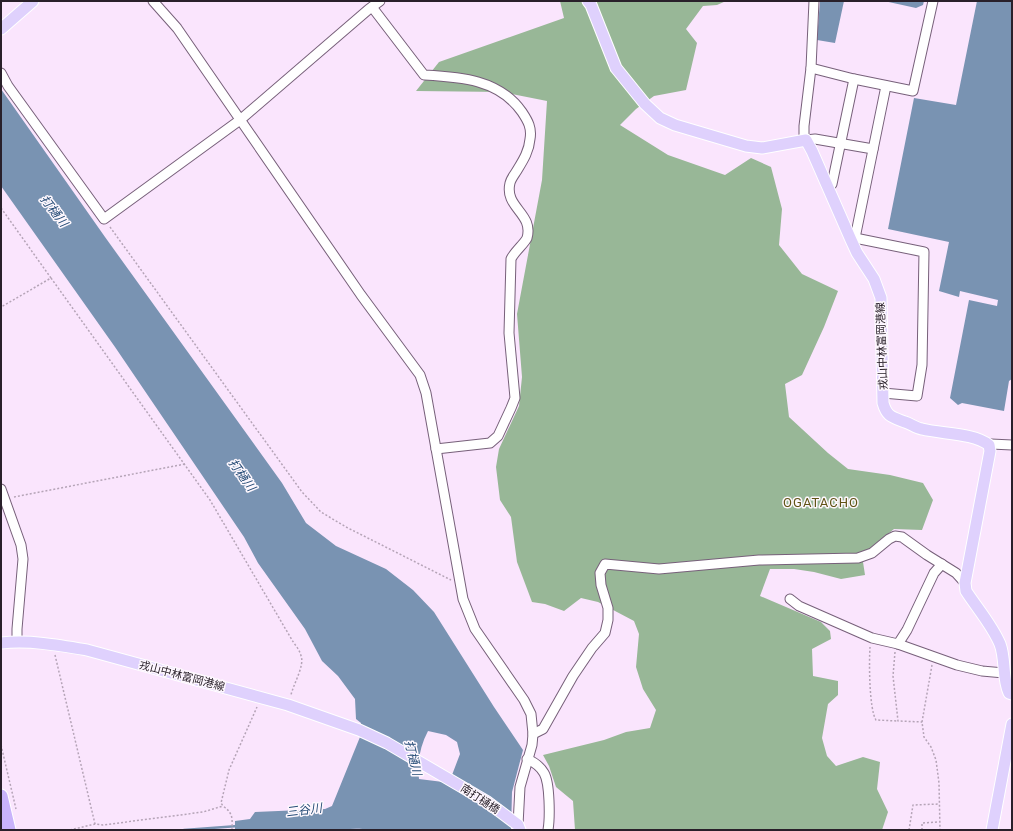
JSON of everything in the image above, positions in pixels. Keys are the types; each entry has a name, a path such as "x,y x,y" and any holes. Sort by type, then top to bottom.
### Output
{"highway":[{"path":"1,796 9,830"}],"main road":[{"path":"1,29 33,1"},
{"path":"588,1 592,5 616,68 645,104 660,118 675,125 746,146 762,148 806,140"},
{"name":"戎山中林富岡港線","path":"806,140 853,239 857,253 874,279 881,298 883,393 884,407 886,411 890,416 922,429 973,438 989,445"},
{"path":"989,445 990,451 965,583 966,591 995,634 1001,646 1005,685 1009,693 1012,694"},
{"name":"戎山中林富岡港線","path":"1,643 17,641 53,644 87,650 288,705 359,730 387,743 445,778"},
{"path":"992,830 1012,724"},
{"name":"南打樋橋","path":"445,778 486,801 517,826"}],"street":[{"path":"153,1 177,28 361,294 420,375 426,393 463,599 475,629 524,700 531,714 533,734 532,745 520,787 517,826"},
{"path":"1,73 8,86 104,219 240,120 380,1"},
{"path":"814,1 811,68 804,135 806,140 814,139 872,149"},
{"path":"811,68 854,79 913,91 933,1"},
{"path":"372,7 424,76 459,77 481,82 502,92 517,104 530,123 531,138 528,150 510,182 510,198 528,222 527,238 514,253 511,259 509,334 515,398 498,436 490,443 436,449"},
{"path":"828,188 832,184 854,79"},
{"path":"883,393 917,396 922,365 924,252 853,239 886,86"},
{"path":"989,445 1012,445"},
{"path":"1,489 21,545 23,559 17,641"},
{"path":"533,734 543,729 573,676 604,633 608,620 608,608 601,585 600,573 605,564 659,569 759,560 858,558 872,553 889,538 895,536 902,537 956,573 965,583"},
{"path":"898,644 907,630 934,573 942,564"},
{"path":"790,598 799,606 872,638 898,644 957,665 982,671 1004,673"},
{"path":"527,759 535,762 545,774 549,798 550,822 548,830"}],"path":[{"path":"1,208 185,464 234,538 302,657 302,664 293,686 288,705"},
{"path":"104,219 298,486 321,512 346,527 460,585"},
{"path":"1,307 51,278"},
{"path":"5,500 185,464"},
{"path":"872,638 869,655 871,699 874,717 876,720 922,722"},
{"path":"53,644 94,824"},
{"path":"898,644 894,653 893,676 898,721"},
{"path":"934,657 922,722 924,737 931,747 936,760 940,830"},
{"path":"232,830 232,817 230,812 221,803 229,770 261,697"},
{"path":"1,745 18,815"},
{"path":"908,830 913,805 939,804"},
{"path":"70,830 94,824 110,824 188,814 223,806"},
{"path":"922,830 922,823 939,822"}],"green space":[{"path":"560,1 726,1 717,5 703,6 686,29 697,43 686,90 654,96 636,109 620,125 668,155 725,175 751,158 771,167 782,209 779,245 802,274 838,291 824,327 802,375 785,384 789,417 828,453 848,469 890,475 923,483 933,500 922,530 894,529 869,550 863,562 865,575 841,579 814,572 794,569 770,569 760,596 821,622 830,631 831,639 812,649 813,676 838,681 838,695 828,704 822,738 827,756 836,766 863,757 880,762 877,789 888,812 882,830 575,830 573,801 556,787 549,766 543,755 604,740 626,732 650,728 656,710 643,689 636,667 639,634 634,621 598,602 581,598 564,611 545,604 532,602 517,562 511,517 500,500 496,467 499,449 519,406 522,377 517,314 542,180 547,101 502,92 416,91 439,62 564,18"}],"water":[{"path":"820,1 844,1 835,43 817,40"},
{"path":"884,1 924,1 923,5 916,8"},
{"path":"977,1 1012,1 1012,379 1009,381 1004,411 962,403 958,405 950,398 969,300 997,306 998,300 960,291 959,297 939,291 949,242 888,229 914,98 956,105"},
{"name":"打樋川","path":"1,89 105,237 282,483 306,523 336,546 386,569 413,590 434,612 523,750 512,792 511,830 235,830 235,821 250,819 255,812 325,809 332,806 360,737 361,723 356,719 355,699 338,676 322,661 305,629 258,563 244,537 115,347 1,186","holes":["428,731 446,735 457,742 460,754 452,775 443,782 419,779 418,766 420,754"]}],"waterway":[{"name":"三谷川","path":"184,830 238,826"}],"district":[{"name":"OGATACHO","path":"821,502"}]}
